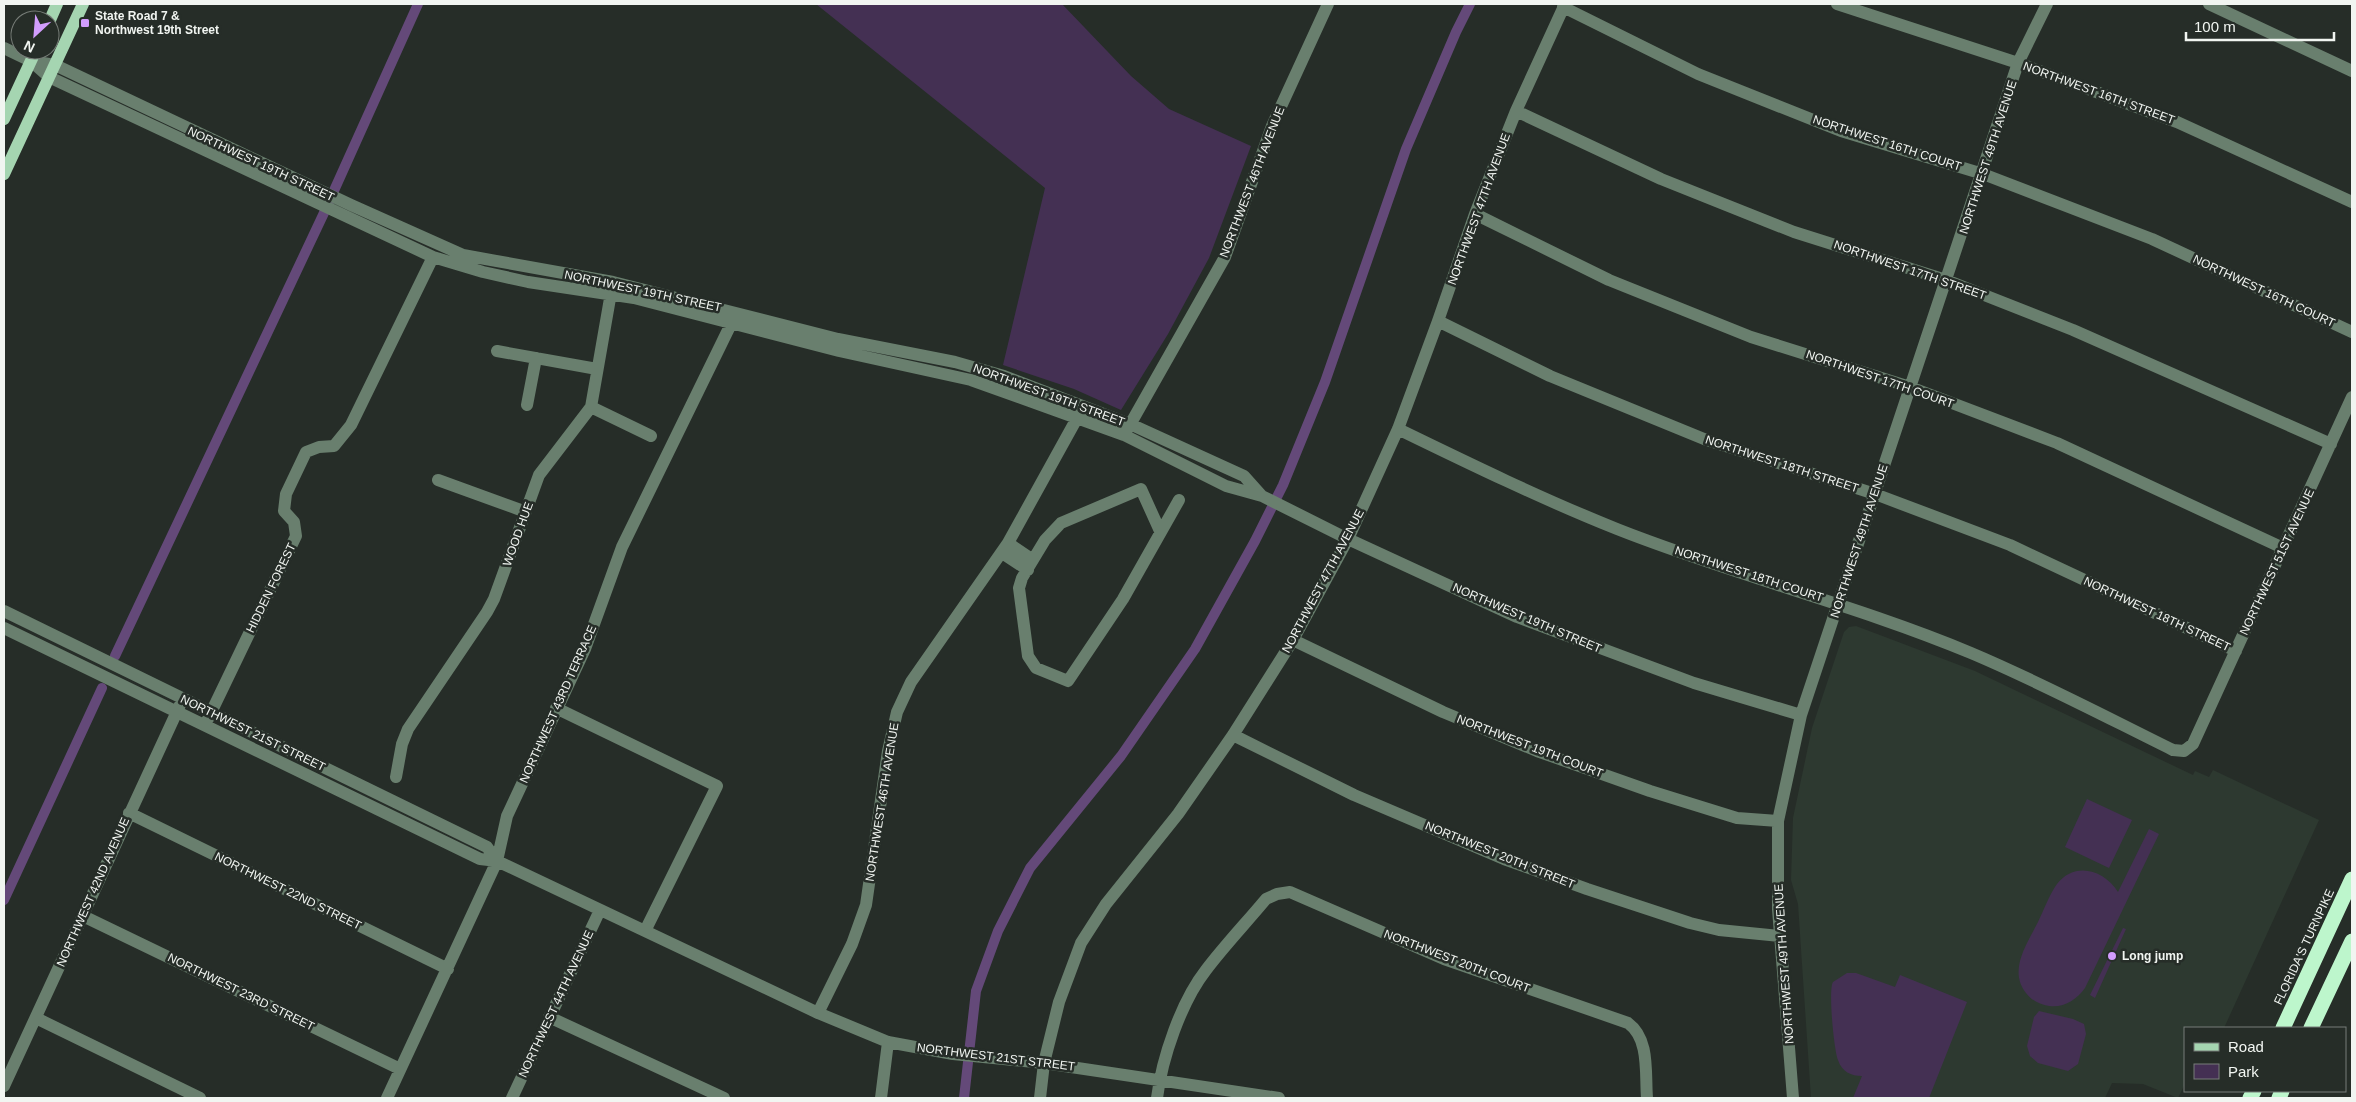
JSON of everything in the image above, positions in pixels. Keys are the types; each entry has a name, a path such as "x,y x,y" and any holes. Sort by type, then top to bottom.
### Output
{"highway":[{"name":"FLORIDA'S TURNPIKE","path":"2283,1027 2352,879"},
{"path":"2311,1027 2352,941"}],"main road":[{"path":"4,174 83,4"},
{"path":"4,119 31,60"}],"street":[{"name":"NORTHWEST 46TH AVENUE","path":"1124,436 1224,257 1272,126 1328,4"},
{"name":"NORTHWEST 16TH STREET","path":"1837,4 2018,63 2177,122 2352,202"},
{"name":"NORTHWEST 49TH AVENUE","path":"1793,1098 1780,936 1778,821 1801,715 1983,174 2018,63 2047,4"},
{"path":"2209,4 2352,72"},
{"name":"NORTHWEST 47TH AVENUE","path":"1040,1098 1044,1063 1059,1002 1081,943 1106,904 1178,814 1234,735 1293,640 1348,540 1398,429 1475,214 1516,111 1564,5"},
{"name":"NORTHWEST 16TH COURT","path":"1564,5 1698,74 1841,131 1983,174 2152,239 2352,332"},
{"name":"NORTHWEST 19TH STREET","path":"38,60 52,71 348,211 433,257 483,272 528,282 612,288"},
{"name":"NORTHWEST 17TH STREET","path":"1516,111 1661,179 1794,232 1946,280 2073,330 2331,444"},
{"name":"NORTHWEST 19TH STREET","path":"348,211 463,255 733,317 839,351 973,374 1081,412 1130,424 1244,476 1262,496"},
{"name":"NORTHWEST 17TH COURT","path":"1475,214 1609,280 1724,326 1910,387 2057,443 2283,548"},
{"name":"HIDDEN FOREST","path":"205,726 296,536 294,522 284,512 286,494 306,452 319,446 334,446 351,425 433,257"},
{"name":"WOOD HUE","path":"396,777 408,729 494,599 539,475 591,407 612,288"},
{"name":"NORTHWEST 43RD TERRACE","path":"387,1098 497,861 508,816 556,708 585,649 622,547 733,317"},
{"name":"NORTHWEST 18TH STREET","path":"1438,321 1550,376 1704,439 1875,494 2010,545 2236,651"},
{"path":"497,351 598,370"},
{"path":"527,405 536,358"},
{"name":"NORTHWEST 51ST AVENUE","path":"2184,751 2193,744 2352,397"},
{"path":"591,407 651,436"},
{"name":"NORTHWEST 19TH STREET","path":"1081,412 1124,436 1226,486 1262,496 1348,540 1517,617 1694,683 1801,715"},
{"name":"NORTHWEST 46TH AVENUE","path":"818,1013 852,944 866,905 888,752 897,712 911,682 1005,548 1081,412"},
{"name":"NORTHWEST 18TH COURT","path":"1398,429 1520,488 1617,529 1839,604 1971,654 2173,750 2184,751"},
{"path":"438,480 526,512"},
{"path":"1160,531 1141,489 1061,523 1045,540 1019,588 1028,656 1036,668 1068,681 1123,599 1179,500"},
{"path":"1005,548 1030,565"},
{"name":"NORTHWEST 21ST STREET","path":"4,611 486,846 497,861"},
{"name":"NORTHWEST 21ST STREET","path":"4,628 480,859 497,861 818,1013 888,1042 953,1054 1044,1063 1160,1078 1279,1098"},
{"name":"NORTHWEST 19TH COURT","path":"1293,640 1443,712 1537,751 1650,791 1737,818 1778,821"},
{"name":"NORTHWEST 42ND AVENUE","path":"4,1086 183,698"},
{"path":"556,708 717,786 645,931"},
{"name":"NORTHWEST 20TH STREET","path":"1234,735 1354,795 1504,859 1586,890 1719,930 1780,936"},
{"name":"NORTHWEST 22ND STREET","path":"129,813 448,969"},
{"name":"NORTHWEST 20TH COURT","path":"1160,1078 1182,1012 1205,971 1266,900 1277,894 1290,892 1444,959 1628,1023 1637,1030 1643,1042 1647,1098"},
{"name":"NORTHWEST 44TH AVENUE","path":"512,1098 600,910"},
{"name":"NORTHWEST 23RD STREET","path":"83,916 400,1069"},
{"path":"549,1017 724,1098"},
{"path":"36,1018 200,1098"},
{"path":"881,1098 888,1042"},
{"path":"1157,1098 1160,1078"}],"shaded area":[{"path":"1856,626 1975,671 2193,775 2195,771 2209,777 2213,770 2319,820 2224,1027 2184,1027 2184,1086 2178,1098 2143,1084 2112,1083 2105,1098 1811,1098 1798,904 1791,880 1793,818 1812,728 1844,632 1849,627"}],"green space":[{"path":"816,4 1062,4 1131,76 1169,109 1251,146 1209,258 1168,334 1121,410 1074,389 1003,365 1045,188"},
{"path":"2087,799 2132,820 2109,868 2065,847"},
{"path":"2149,829 2159,834 2085,988 2074,999 2060,1006 2046,1005 2033,1000 2021,984 2019,966 2025,948 2057,884 2072,872 2089,871 2105,878 2118,892"},
{"name":"Long jump","path":"2123,928 2126,929 2095,998 2090,995"},
{"path":"1847,973 1856,973 1895,987 1900,975 1967,1002 1929,1098 1853,1098 1862,1076 1847,1072 1840,1064 1836,1054 1831,1008 1833,982"},
{"path":"2039,1011 2073,1019 2084,1024 2086,1034 2078,1064 2068,1071 2038,1063 2030,1056 2027,1046 2034,1017"}],"waterway":[{"path":"115,656 323,215 418,4"},
{"path":"964,1098 976,991 998,931 1030,868 1121,756 1195,649 1255,541 1283,485 1325,382 1406,149 1456,32 1470,4"},
{"path":"4,900 102,688"}],"place":[{"name":"State Road 7 & Northwest 19th Street","path":"85,23"},
{"name":"Long jump","path":"2112,956"}]}
